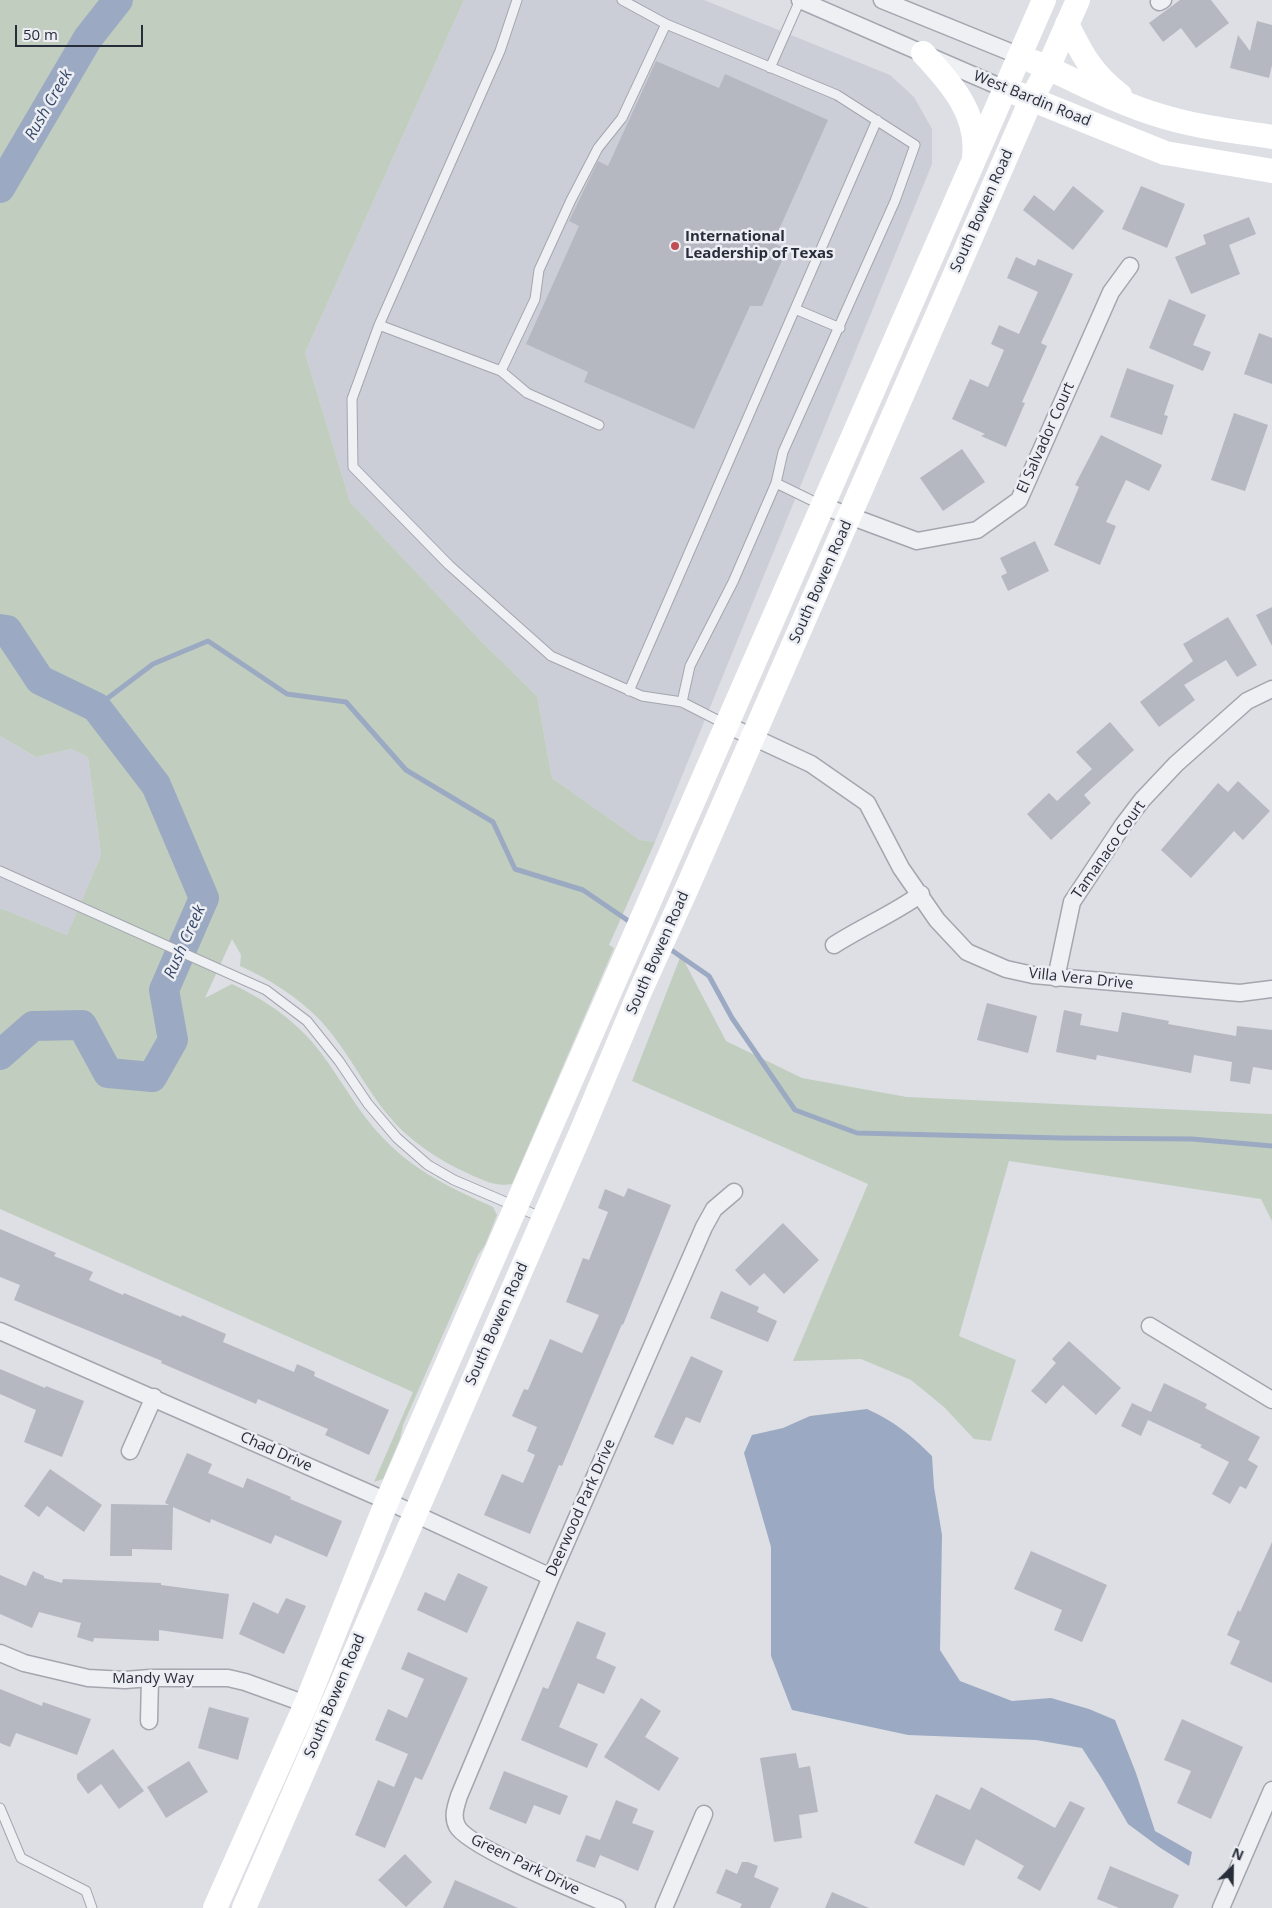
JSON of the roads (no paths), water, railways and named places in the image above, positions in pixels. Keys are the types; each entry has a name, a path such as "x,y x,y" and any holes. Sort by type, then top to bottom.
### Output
{"main road":[{"name":"South Bowen Road","path":"216,1908 306,1704 387,1501 1044,0"},
{"name":"South Bowen Road","path":"244,1908 638,996 1031,100 1048,68 1078,0"},
{"path":"1067,24 1087,63 1114,90 1140,109"},
{"path":"923,53 946,77 961,97 971,125 975,147 974,162"},
{"name":"West Bardin Road","path":"1020,56 1080,84 1159,116 1272,137"},
{"name":"West Bardin Road","path":"1006,89 1165,153 1272,171"}],"street":[{"name":"West Bardin Road","path":"800,0 1006,89"},
{"name":"West Bardin Road","path":"882,0 1020,56"},
{"name":"El Salvador Court","path":"823,506 917,542 977,530 1019,500 1111,292 1130,266"},
{"name":"Tamanaco Court","path":"1056,978 1072,902 1123,825 1142,800 1176,764 1247,701 1272,689"},
{"name":"Villa Vera Drive","path":"727,726 812,764 867,803 901,868 921,894 937,920 967,952 1006,969 1033,976 1240,993 1272,989"},
{"path":"834,945 861,928 904,906 921,894"},
{"name":"Deerwood Park Drive","path":"462,1833 457,1827 454,1817 459,1796 551,1577 704,1226 714,1209 734,1192"},
{"path":"1150,1326 1272,1400"},
{"name":"Chad Drive","path":"0,1331 154,1397 387,1501 551,1577"},
{"path":"130,1451 154,1397"},
{"name":"Mandy Way","path":"0,1653 24,1662 88,1678 125,1680 150,1678 228,1678 245,1682 306,1704"},
{"path":"149,1721 150,1678"},
{"path":"1221,1908 1272,1790"},
{"path":"664,1908 704,1814"},
{"name":"Green Park Drive","path":"462,1833 466,1837 530,1870 617,1908"}],"lane":[{"path":"517,0 500,51 379,325 352,398 354,467 449,565 551,656 642,696 682,702 727,726"},
{"path":"622,0 666,24 838,95 915,145 896,201 783,452 776,483 733,582 690,666 682,702"},
{"path":"770,68 800,0"},
{"path":"501,371 535,299 539,270 571,200 598,148 622,118 666,24"},
{"path":"629,691 877,120"},
{"path":"794,309 840,328"},
{"path":"379,325 501,371 527,393 599,425"},
{"path":"776,483 823,506"},
{"path":"0,871 266,990 307,1021 339,1061 368,1104 397,1138 428,1164 454,1180 543,1218"},
{"path":"0,1808 21,1858 86,1891 92,1908"}],"water":[{"path":"867,1409 902,1429 932,1456 934,1487 942,1535 940,1650 960,1681 1012,1701 1051,1698 1089,1709 1115,1720 1136,1773 1155,1831 1192,1852 1189,1866 1128,1824 1082,1748 1036,1740 908,1735 792,1710 771,1656 771,1547 744,1453 752,1435 783,1428 810,1416"}],"waterway":[{"name":"Rush Creek","path":"0,188 88,38 118,0"},
{"name":"Rush Creek","path":"0,629 7,630 40,680 96,707 156,785 204,898 164,990 173,1040 152,1077 108,1073 82,1025 33,1026 0,1055"},
{"path":"96,707 153,664 208,641 287,694 346,702 406,770 493,822 515,869 583,890 633,924"},
{"path":"667,947 709,976 732,1018 795,1110 857,1133 1192,1139 1272,1146"}],"place":[{"name":"International Leadership of Texas","path":"675,246"}]}
